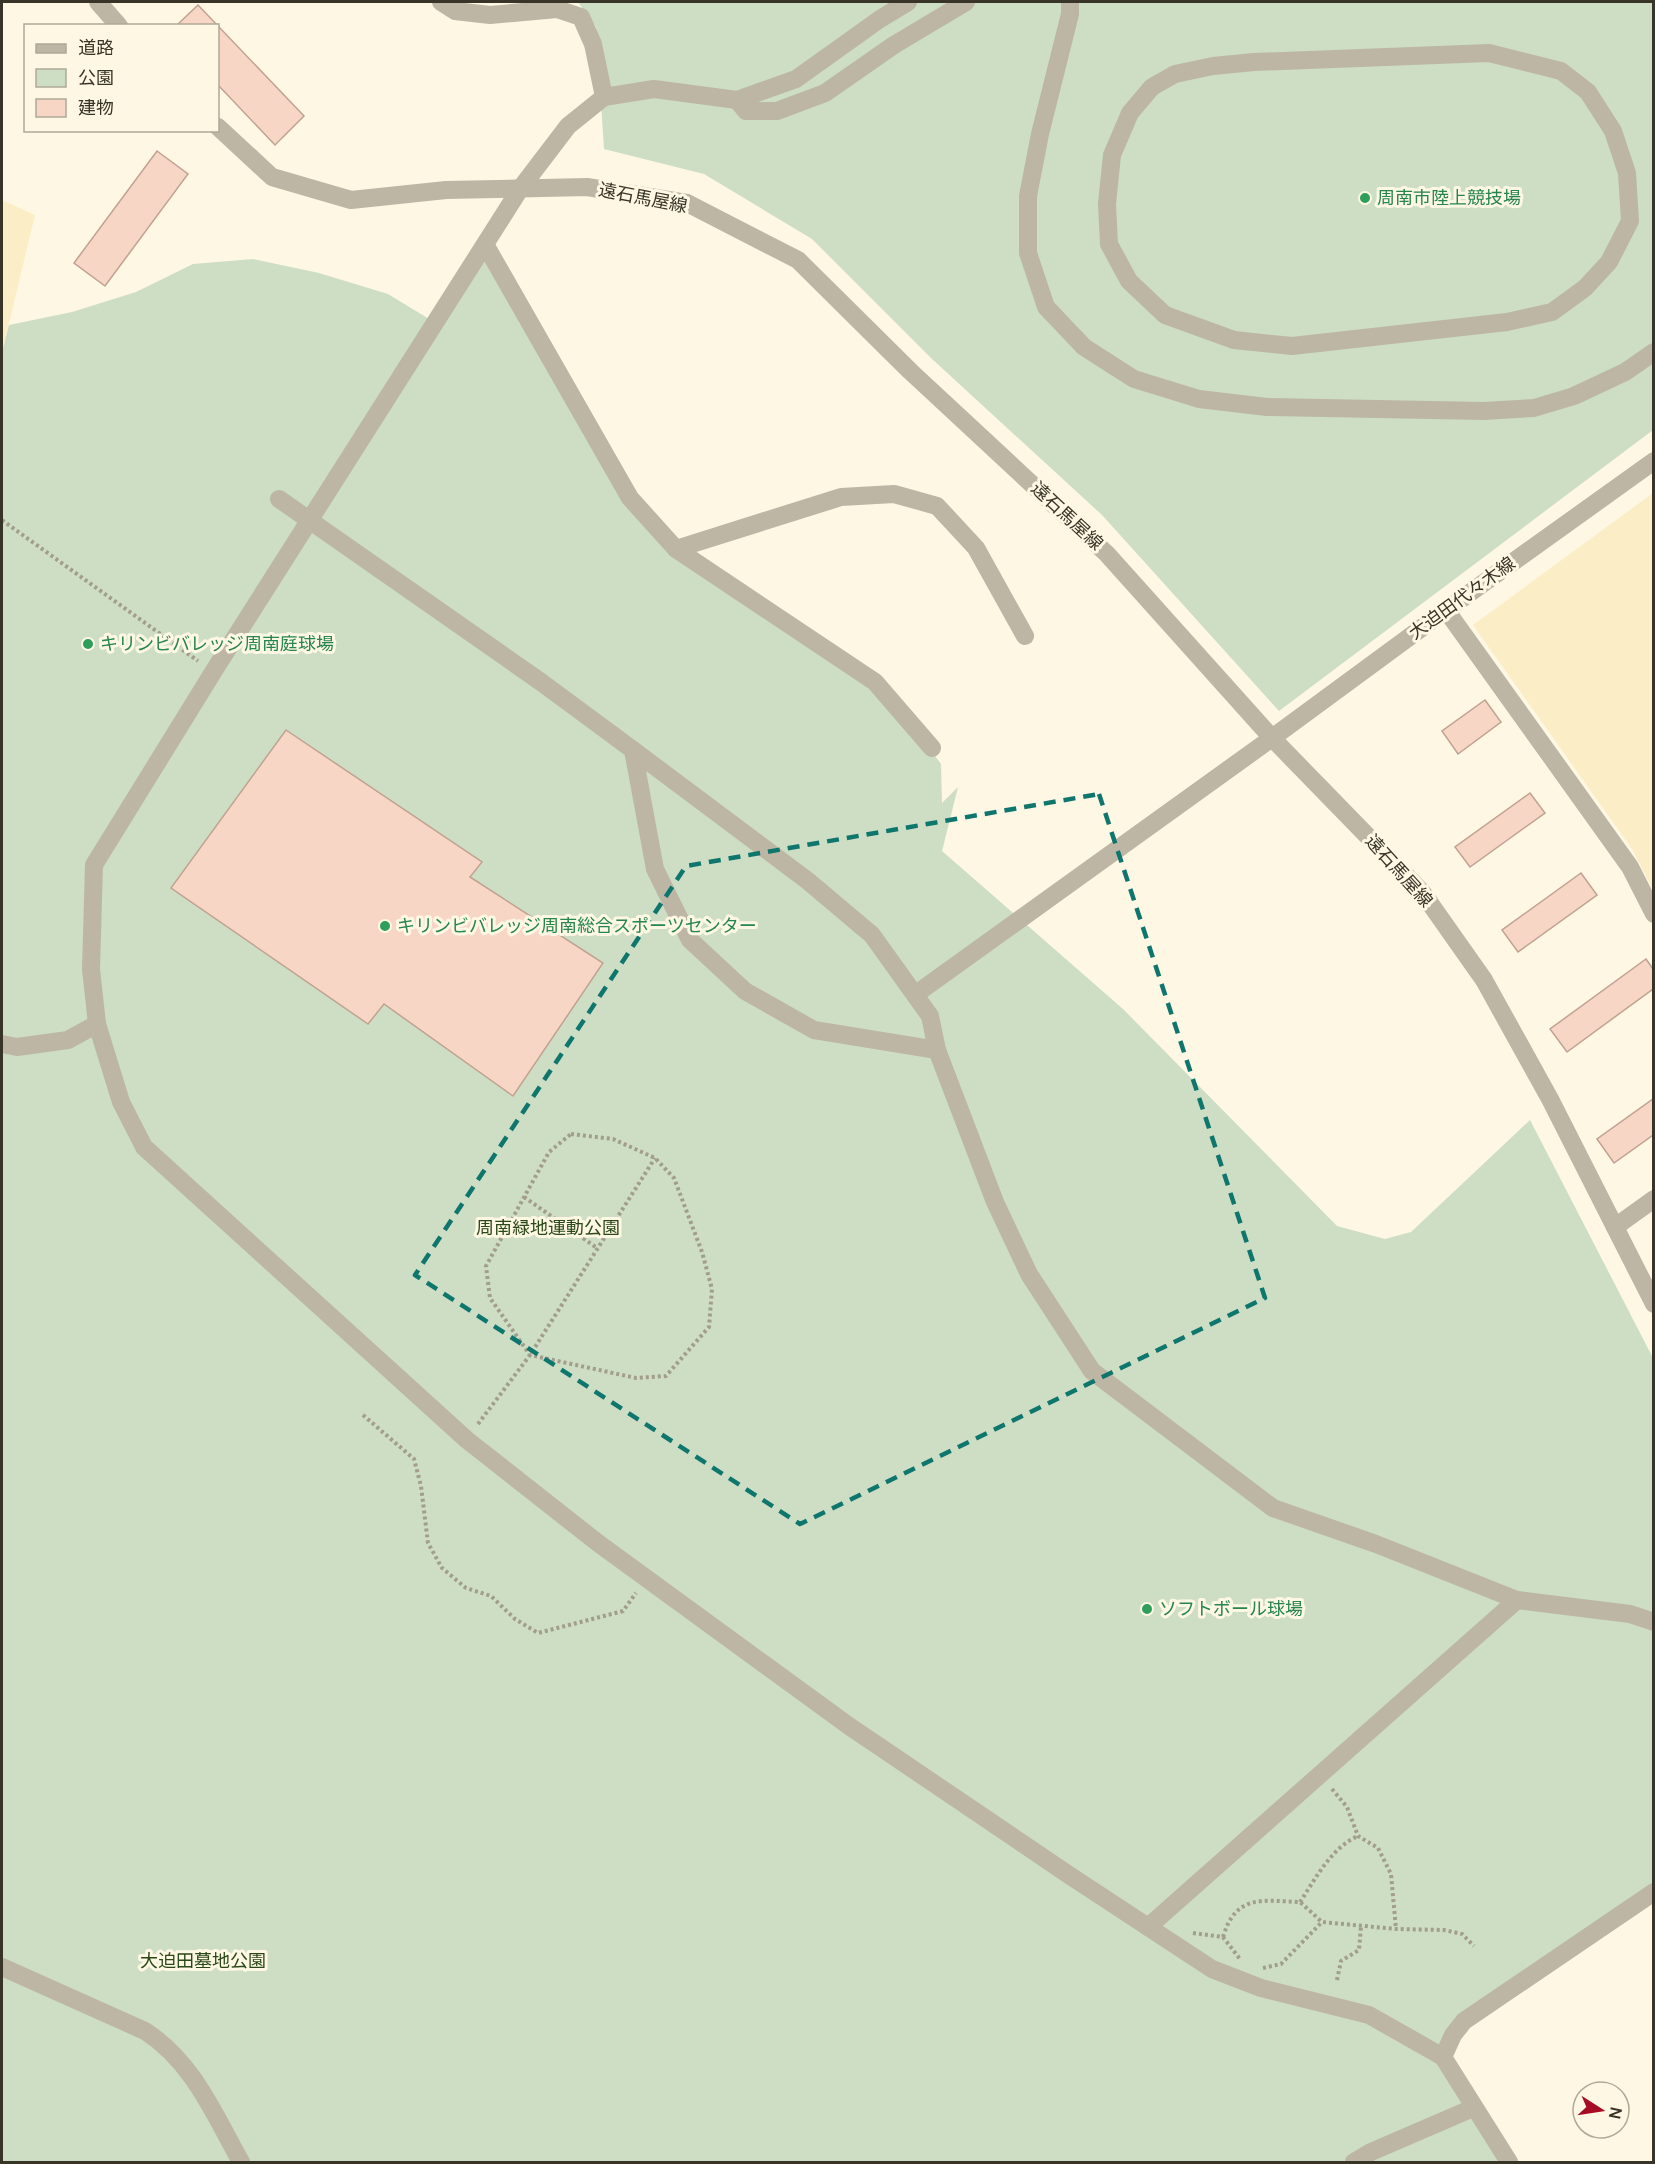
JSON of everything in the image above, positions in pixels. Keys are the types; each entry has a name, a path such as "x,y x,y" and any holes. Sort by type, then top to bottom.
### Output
{"street":[{"path":"98,2 117,24"},
{"path":"441,2 454,11 490,15 556,9 582,17 593,44 604,97"},
{"path":"908,2 880,18 796,79 736,100 654,89 604,97 568,126 520,189 486,246 213,672 94,865 91,969 97,1024 121,1102 144,1147 467,1440 647,1578 849,1726 1212,1969 1261,1988 1369,2015 1443,2058 1509,2163"},
{"path":"736,100 746,111 777,111 825,93 894,45 966,2"},
{"path":"1086,2 1070,8 1040,134 1028,196 1028,253 1046,307 1084,347 1134,379 1200,399 1267,407 1484,411 1534,408 1574,396 1625,372 1653,352"},
{"path":"880,18 894,45"},
{"path":"1489,53 1524,61 1561,71 1588,92 1613,131 1627,173 1630,221 1609,262 1585,288 1552,312 1507,322 1292,346 1234,340 1165,315 1129,281 1109,244 1107,204 1112,154 1130,113 1152,87 1175,74 1213,66 1254,62 1489,53"},
{"name":"遠石馬屋線","path":"219,128 272,177 351,200 446,190 587,187 687,203 798,261 910,371 1107,554 1272,738 1422,892 1485,980 1550,1100 1653,1304"},
{"path":"486,246 630,498 676,549 875,682 932,748"},
{"name":"大迫田代々木線","path":"916,994 1653,461"},
{"path":"676,549 841,497 894,494 937,506 976,548 1025,636"},
{"path":"279,499 541,682 807,880 872,934 930,1016 937,1050 995,1202 1029,1274 1092,1371 1273,1508 1376,1544 1517,1600 1630,1614 1653,1622"},
{"path":"1446,610 1630,867 1653,914"},
{"path":"633,750 655,869 690,940 745,991 814,1030 937,1050"},
{"path":"2,1044 17,1047 68,1040 97,1024"},
{"path":"1615,1227 1653,1199"},
{"path":"1148,1927 1517,1600"},
{"path":"1443,2058 1453,2035 1464,2021 1653,1892"},
{"path":"2,1967 145,2031 164,2043 178,2057 198,2085 241,2163"},
{"path":"1354,2163 1371,2152 1473,2108"}],"path":[{"path":"2,520 213,672"},
{"path":"571,1134 613,1139 655,1158 674,1178 702,1252 712,1289 709,1327 666,1376 636,1378 530,1355 490,1298 486,1266 549,1152 571,1134"},
{"path":"467,1440 530,1355 655,1158"},
{"path":"524,1197 598,1248"},
{"path":"363,1415 414,1459 421,1486 428,1543 442,1568 466,1588 491,1596 515,1619 538,1633 623,1611 647,1578"},
{"path":"1320,1775 1347,1808 1358,1836 1378,1848 1391,1874 1396,1929"},
{"path":"1300,1902 1327,1861 1350,1840 1358,1836"},
{"path":"1249,1964 1239,1958 1223,1937 1226,1925 1238,1910 1253,1900 1300,1902 1322,1922 1453,1932 1462,1934 1474,1946"},
{"path":"1260,1969 1281,1964 1322,1922"},
{"path":"1337,1980 1341,1961 1359,1950 1361,1926"}],"highlighted area":[{"path":"1099,794 1265,1298 800,1524 415,1275 686,866"}],"shaded area":[{"path":"2,200 35,215 2,352"},
{"path":"1653,493 1653,890 1632,849 1473,625"}],"green space":[{"path":"578,2 1653,2 1653,430 1279,711 1102,515 931,358 812,239 704,174 604,149 596,27"},
{"name":"周南緑地運動公園","path":"484,247 666,539 880,683 941,764 942,803 958,787 942,851 1123,1009 1337,1226 1385,1239 1411,1232 1530,1120 1653,1358 1653,1885 1456,2025 1446,2052 1513,2162 2,2162 2,352 9,325 72,312 136,292 193,264 253,259 319,273 388,294 439,325"}],"building":[{"path":"198,5 216,24 178,24"},
{"path":"219,27 304,116 275,145 219,86"},
{"path":"157,151 188,174 105,286 74,263"},
{"path":"1485,700 1501,722 1458,754 1442,731"},
{"name":"キリンビバレッジ周南総合スポーツセンター","path":"286,730 482,862 470,877 603,963 513,1096 384,1004 368,1024 171,888"},
{"path":"1530,793 1545,813 1470,867 1455,847"},
{"path":"1581,873 1597,895 1518,952 1502,930"},
{"path":"1646,959 1653,969 1653,989 1567,1052 1550,1029"},
{"path":"1653,1099 1653,1135 1614,1163 1597,1139"}],"place":[{"name":"周南市陸上競技場","path":"1365,198"},
{"name":"キリンビバレッジ周南庭球場","path":"88,644"},
{"name":"キリンビバレッジ周南総合スポーツセンター","path":"385,926"},
{"name":"ソフトボール球場","path":"1147,1609"}],"park label":[{"name":"大迫田墓地公園","path":"203,1961"}]}
